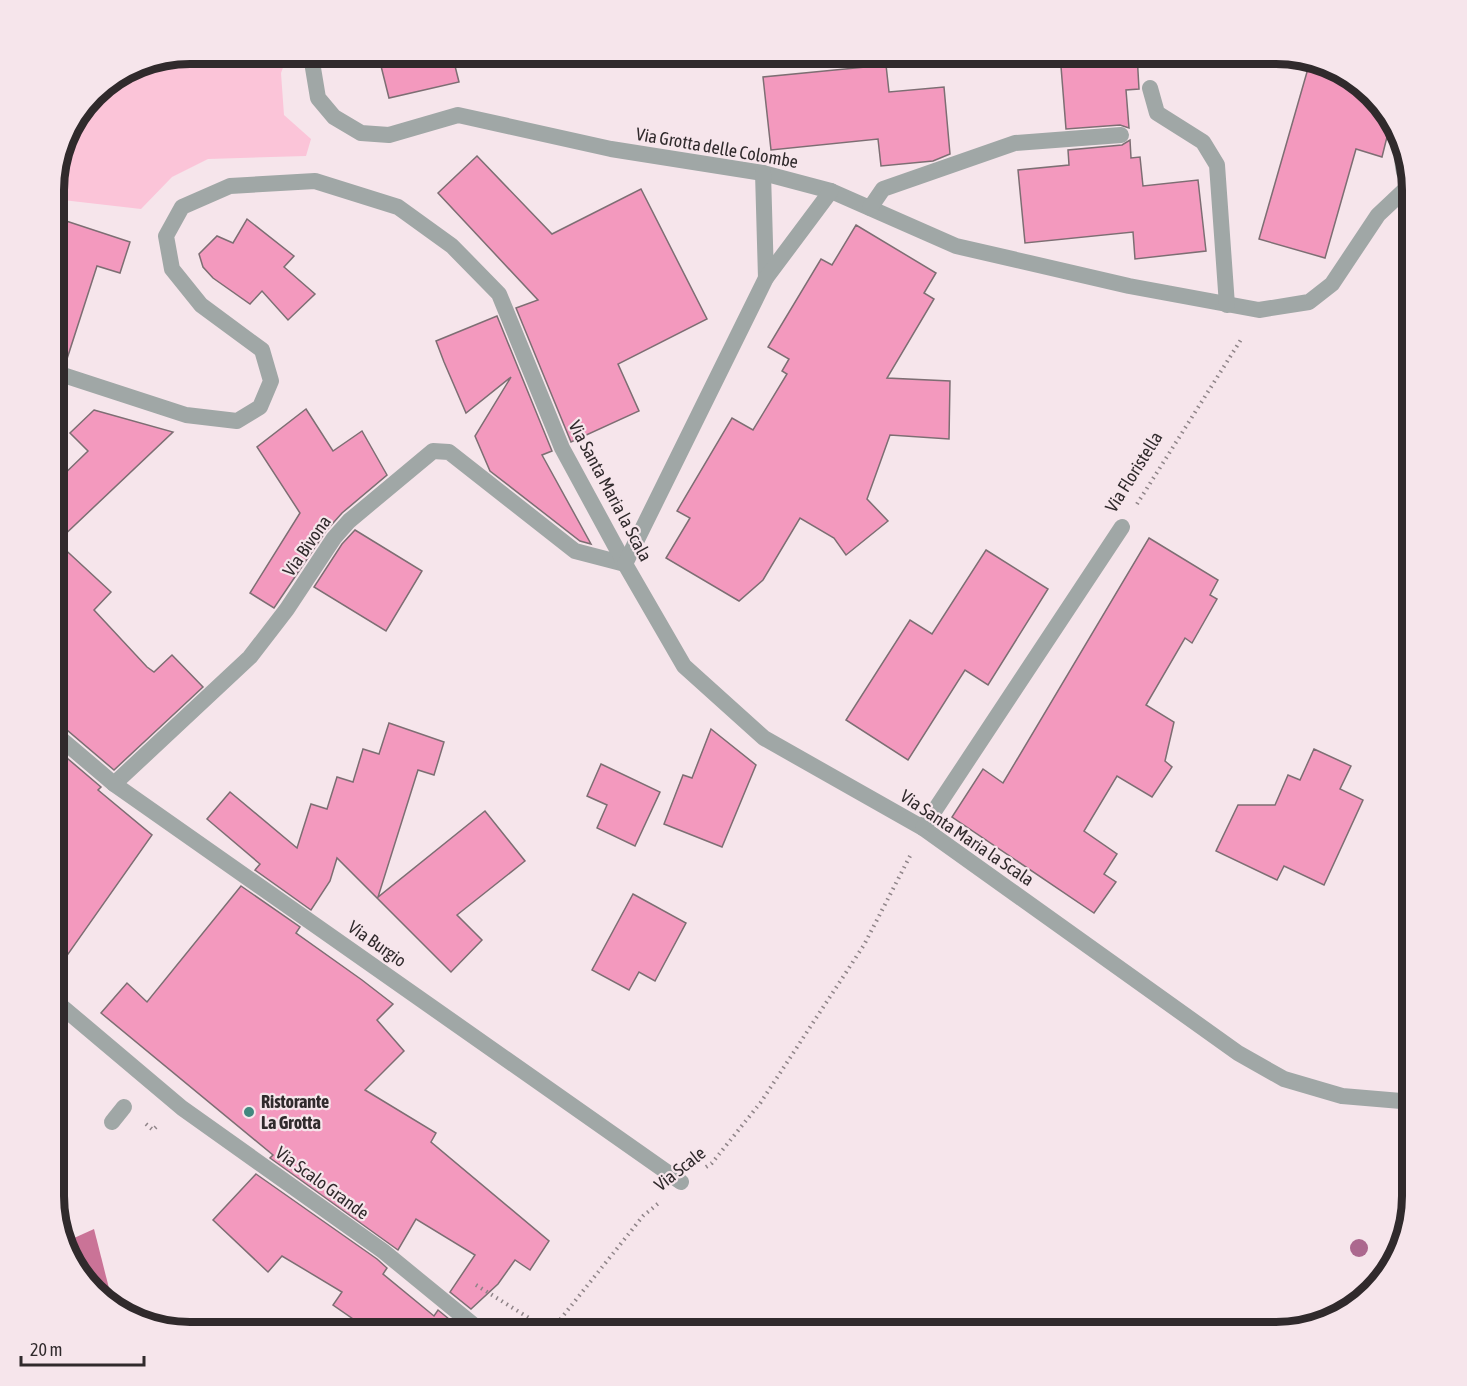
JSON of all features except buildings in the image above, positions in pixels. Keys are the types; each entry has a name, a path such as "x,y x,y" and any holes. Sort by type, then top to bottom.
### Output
{"street":[{"name":"Via Grotta delle Colombe","path":"314,64 318,98 334,117 362,133 389,135 458,115 611,149 763,173 831,192 956,246 1129,286 1259,310"},
{"path":"1150,88 1157,113 1203,142 1217,165 1227,305"},
{"path":"870,208 883,189 1015,143 1121,135"},
{"path":"763,173 766,278"},
{"name":"Via Santa Maria la Scala","path":"65,376 186,415 237,422 260,407 271,381 262,350 201,305 172,269 165,236 182,207 230,186 315,181 398,207 452,246 500,294 562,448 684,666 764,738 924,828 1238,1053 1284,1079 1342,1096 1402,1101"},
{"path":"625,564 766,278 831,192"},
{"path":"1259,310 1309,302 1332,284 1378,215 1402,192"},
{"name":"Via Bivona","path":"114,784 250,657 287,609 334,538 348,521 433,451 449,452 575,551 625,564"},
{"name":"Via Floristella","path":"924,828 1122,527"},
{"name":"Via Burgio","path":"65,742 114,784 681,1182"},
{"name":"Via Scalo Grande","path":"65,1009 182,1108 383,1251 470,1322"},
{"path":"112,1122 124,1107"}],"path":[{"name":"Via Floristella","path":"1122,527 1259,310"},
{"name":"Via Scale","path":"560,1322 643,1216 681,1182 712,1163 762,1102 864,945 924,828"},
{"name":"Via Scale","path":"471,1282 535,1322"}],"shaded area":[{"path":"190,64 284,64 281,73 284,115 311,139 306,156 208,159 172,177 141,209 65,200 66,174 74,142 86,120 101,101 127,81 158,69"},
{"path":"94,1229 110,1292 90,1272 72,1239"}],"place":[{"name":"Ristorante La Grotta","path":"249,1112"}]}
